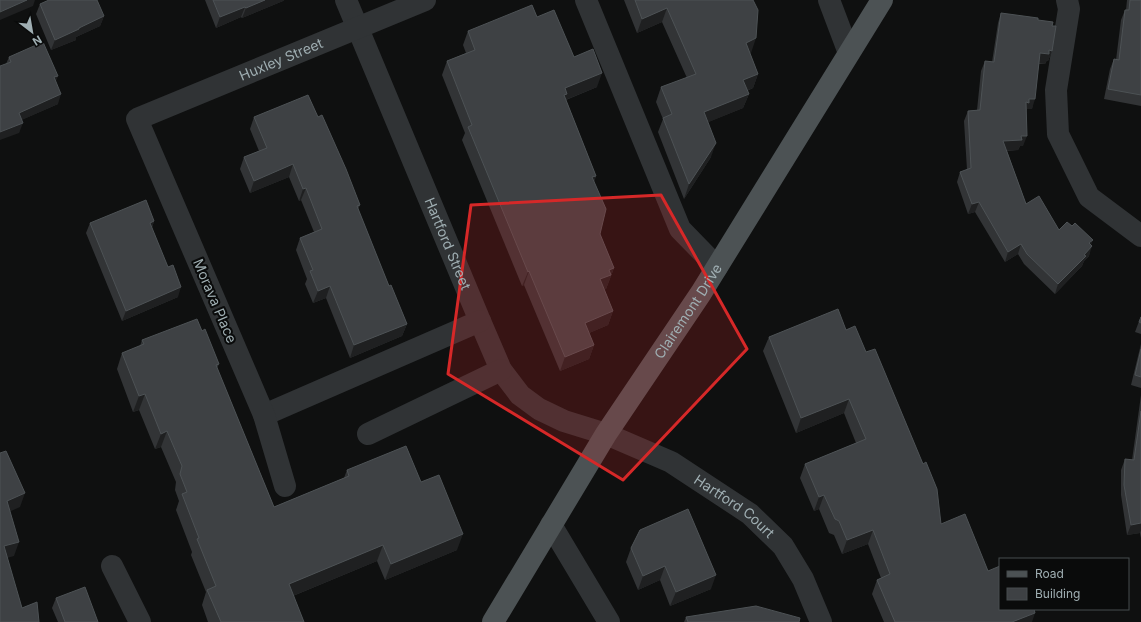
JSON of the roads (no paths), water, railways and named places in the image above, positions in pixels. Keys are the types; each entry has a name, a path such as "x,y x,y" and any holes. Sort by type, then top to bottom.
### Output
{"main road":[{"name":"Clairemont Drive","path":"493,622 606,434 701,293 882,0"}],"street":[{"name":"Hartford Street","path":"346,0 480,321 502,370 520,395 538,409 564,421 606,434"},
{"name":"Huxley Street","path":"137,119 425,0"},
{"path":"586,0 680,229 717,267"},
{"path":"828,0 849,53"},
{"path":"1067,0 1069,9 1056,90 1058,134 1089,197 1141,236"},
{"name":"Morava Place","path":"137,119 264,415 285,486"},
{"path":"264,415 480,321"},
{"path":"368,434 502,370"},
{"name":"Hartford Court","path":"606,434 671,462 750,514 783,546 803,579 821,622"},
{"path":"552,525 609,622"},
{"path":"112,566 140,622"}]}
